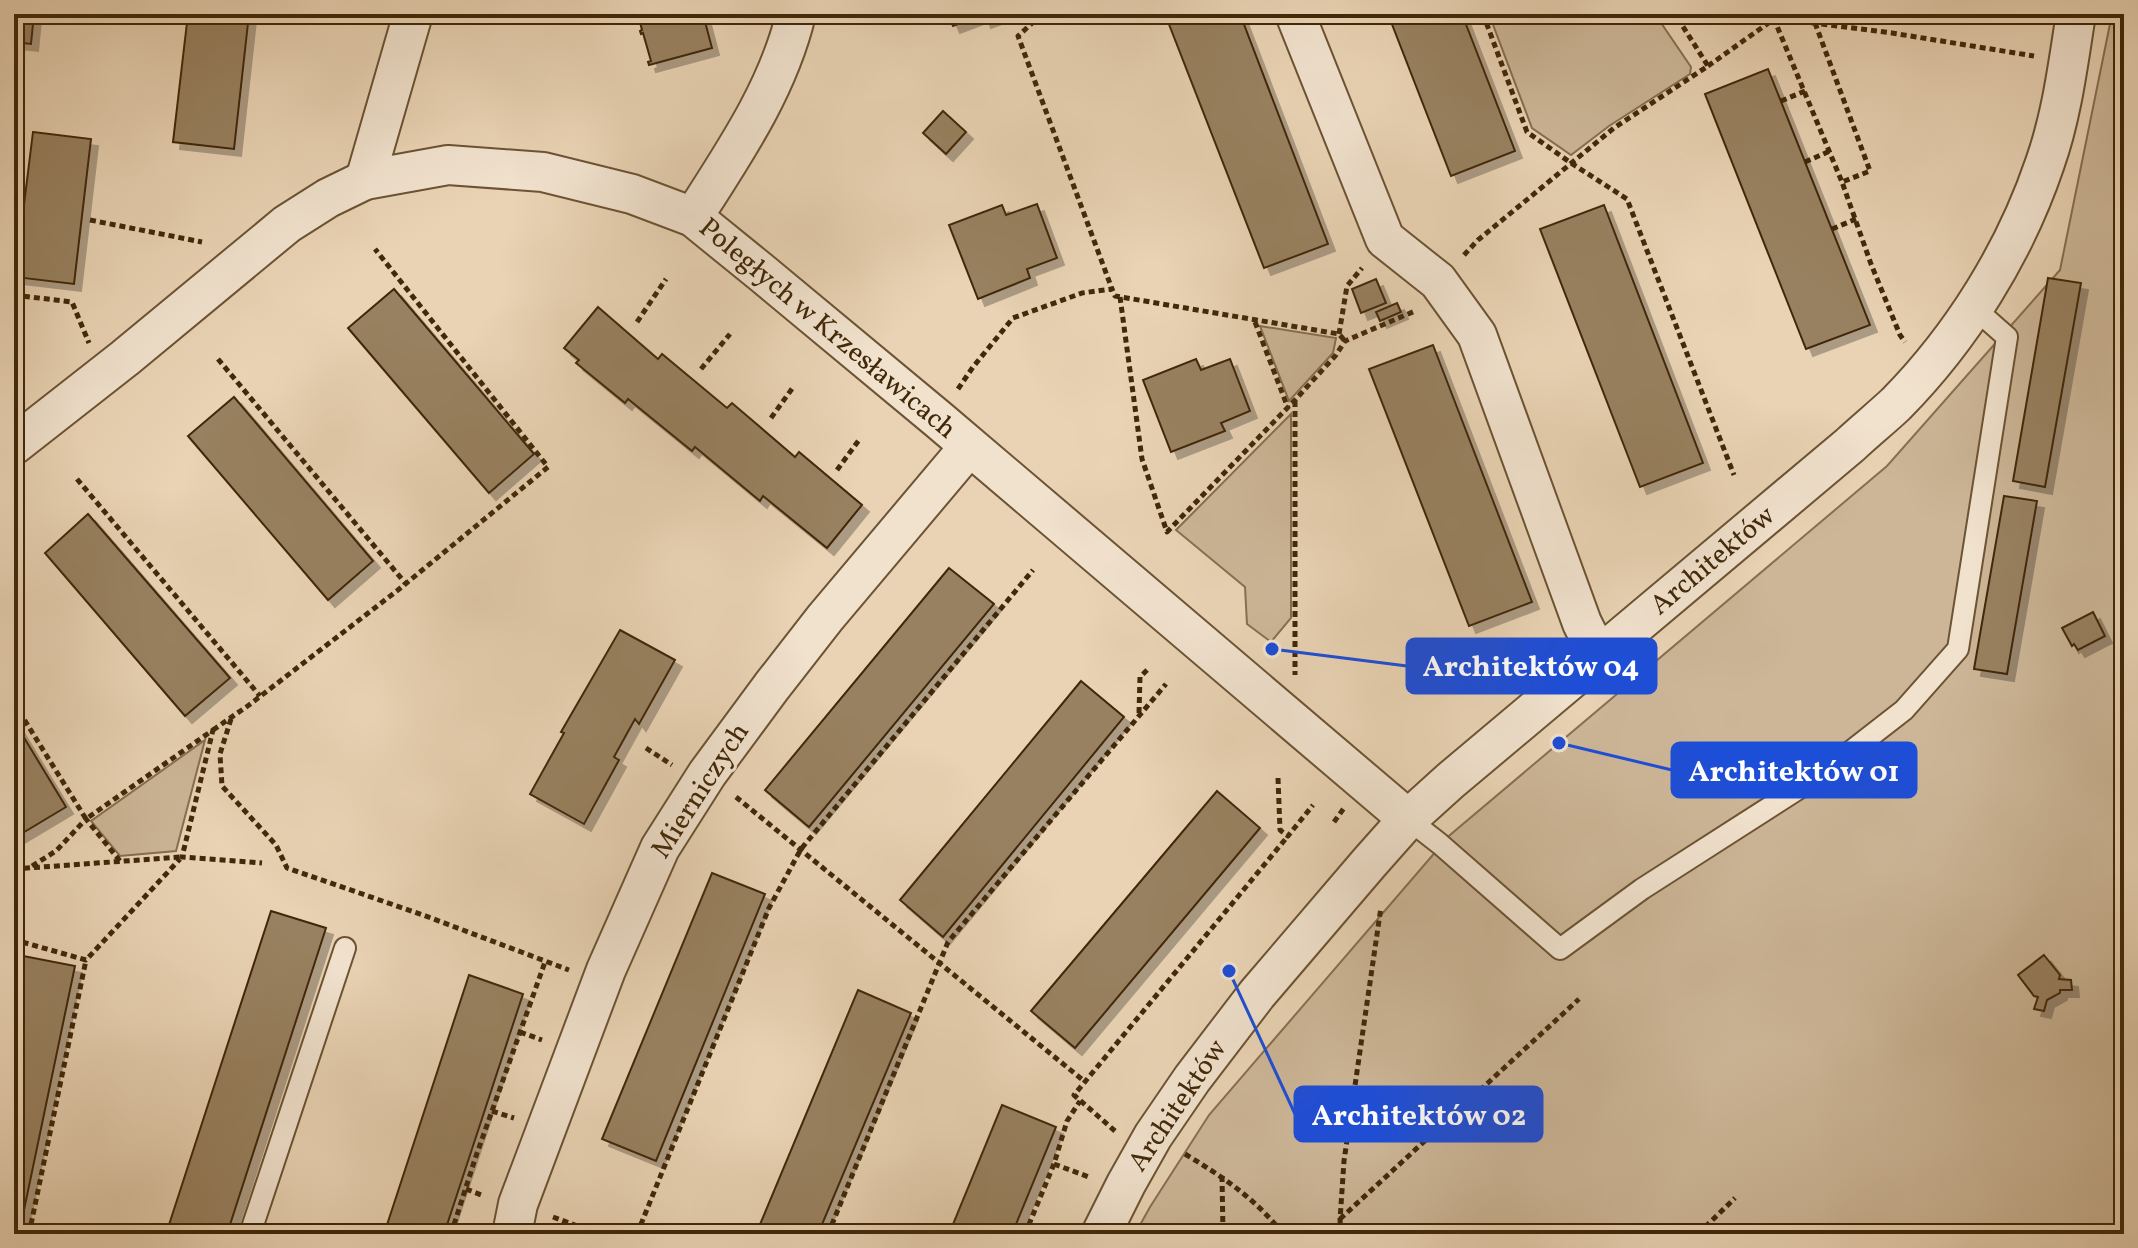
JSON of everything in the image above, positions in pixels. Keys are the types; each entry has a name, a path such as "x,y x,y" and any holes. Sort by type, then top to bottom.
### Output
{"street":[{"path":"365,180 413,14"},
{"path":"693,217 768,91 785,52 796,14"},
{"path":"1295,14 1385,239 1438,281 1477,335 1582,623 1603,654"},
{"name":"Architektów","path":"1101,1234 1126,1184 1140,1138 1192,1079 1257,994 1408,819 1850,445 1895,405 1927,369 1973,307 2029,206 2056,127 2076,14"},
{"name":"Poległych w Krzesławicach","path":"14,445 287,224 328,198 365,180 448,165 543,172 632,194 693,217 1408,819"},
{"name":"Mierniczych","path":"515,1219 606,970 660,848 707,774 772,686 969,447"}],"lane":[{"path":"1408,819 1560,949 1642,889 1823,773 1904,710 1958,649 2007,337 1973,307"},
{"path":"250,1234 345,948"}],"path":[{"path":"1042,14 1018,36 1115,296 1339,334 1345,341"},
{"path":"1483,14 1527,132 1627,199 1734,475"},
{"path":"1675,14 1708,66"},
{"path":"1742,14 1892,33 2068,61"},
{"path":"1120,297 1142,459 1167,532 1288,408 1345,341 1414,312 1438,281 1478,240 1614,128 1774,19"},
{"path":"1774,19 1830,151 1900,335 1911,350"},
{"path":"1815,23 1870,171 1842,182"},
{"path":"1781,101 1805,91"},
{"path":"1805,162 1830,151"},
{"path":"1832,229 1856,219"},
{"path":"90,220 202,242"},
{"path":"29,868 56,851 86,819 231,718 406,584 548,467 375,249"},
{"path":"1339,334 1347,286 1364,265"},
{"path":"637,322 666,279"},
{"path":"953,397 1013,318 1082,293 1112,289"},
{"path":"14,295 72,302 89,343"},
{"path":"1255,321 1288,408"},
{"path":"701,369 730,334"},
{"path":"218,359 406,584"},
{"path":"771,418 794,386"},
{"path":"1295,400 1295,675"},
{"path":"837,470 859,440"},
{"path":"77,479 260,696"},
{"path":"637,1234 769,908 801,849 1033,570"},
{"path":"1139,714 1140,677 1148,669"},
{"path":"828,1234 948,942 1166,684"},
{"path":"14,703 86,819 120,861"},
{"path":"231,718 220,754 222,786 276,845 287,868 423,915 580,975"},
{"path":"29,1234 86,960 182,857 213,730"},
{"path":"646,748 676,768"},
{"path":"1278,778 1280,830 1288,836"},
{"path":"1283,1234 1266,1212 1222,1176 1140,1138 1074,1095 1313,805"},
{"path":"749,807 1084,1081"},
{"path":"14,869 182,857 262,863"},
{"path":"1341,1234 1344,1161 1380,913"},
{"path":"14,937 86,960"},
{"path":"14,968 22,942"},
{"path":"451,1234 545,962"},
{"path":"1340,1220 1579,999"},
{"path":"520,1032 551,1043"},
{"path":"1033,1234 1025,1233 1054,1164 1067,1121 1080,1101"},
{"path":"492,1111 520,1121"},
{"path":"1054,1164 1092,1178"},
{"path":"1222,1176 1223,1234"},
{"path":"1698,1234 1735,1198"},
{"path":"515,1219 599,1234"}],"shaded area":[{"path":"1489,14 1655,14 1691,67 1690,74 1609,126 1571,155 1532,128"},
{"path":"2112,14 2124,14 2124,1234 1135,1234 1209,1115 1450,835 1887,466 2060,270"},
{"path":"1260,326 1336,338 1333,353 1289,401"},
{"path":"1291,414 1291,618 1271,642 1247,624 1245,587 1176,530"},
{"path":"205,740 176,851 120,856 91,821"}],"building":[{"path":"14,14 34,14 31,44 14,42"},
{"path":"188,14 249,14 234,149 173,142"},
{"path":"638,14 703,14 712,48 649,65 651,61 640,31"},
{"path":"948,14 1003,14 984,21 982,15 953,26"},
{"path":"1165,14 1240,14 1328,244 1264,268"},
{"path":"1388,14 1462,14 1515,151 1451,176"},
{"path":"1768,69 1870,325 1806,349 1705,94"},
{"path":"943,111 966,132 946,154 923,133"},
{"path":"33,132 91,139 74,284 15,277"},
{"path":"1037,204 1057,258 1027,269 1030,278 978,299 949,225 1002,205 1006,215"},
{"path":"1604,205 1703,463 1640,487 1540,229"},
{"path":"2048,278 2081,283 2045,487 2013,481"},
{"path":"1376,279 1386,303 1361,313 1352,289"},
{"path":"394,289 534,454 489,493 348,328"},
{"path":"1397,303 1401,312 1380,321 1376,312"},
{"path":"598,307 658,359 662,354 727,408 732,403 795,457 799,452 862,505 827,548 763,496 760,501 695,447 692,451 628,399 625,403 576,363 579,360 564,348"},
{"path":"1433,345 1532,602 1469,626 1369,369"},
{"path":"1196,359 1201,370 1230,359 1250,411 1221,423 1225,431 1171,452 1143,380"},
{"path":"234,397 373,561 328,600 188,436"},
{"path":"2004,496 2037,501 2007,674 1974,669"},
{"path":"88,514 230,678 185,716 45,553"},
{"path":"949,568 994,604 809,827 765,790"},
{"path":"2093,612 2105,636 2078,650 2074,644 2072,646 2062,628"},
{"path":"620,630 675,660 639,724 635,719 614,757 619,760 584,824 530,794 564,733 561,732"},
{"path":"1081,681 1124,717 943,937 900,900"},
{"path":"14,721 66,807 16,837 14,834"},
{"path":"1217,791 1260,828 1075,1048 1031,1011"},
{"path":"712,873 765,894 656,1161 602,1139"},
{"path":"271,911 326,928 227,1234 166,1234"},
{"path":"18,955 75,966 19,1234 14,1234 14,973"},
{"path":"2044,955 2060,975 2059,979 2071,980 2072,990 2060,990 2047,1000 2044,1011 2034,1009 2038,997 2018,975"},
{"path":"469,975 523,994 444,1234 384,1234"},
{"path":"858,990 911,1013 818,1234 756,1234"},
{"path":"1002,1105 1056,1127 1012,1234 949,1234"}],"place":[{"name":"Architektów 04","path":"1272,649"},
{"name":"Architektów 01","path":"1559,743"},
{"name":"Architektów 02","path":"1229,971"}]}
